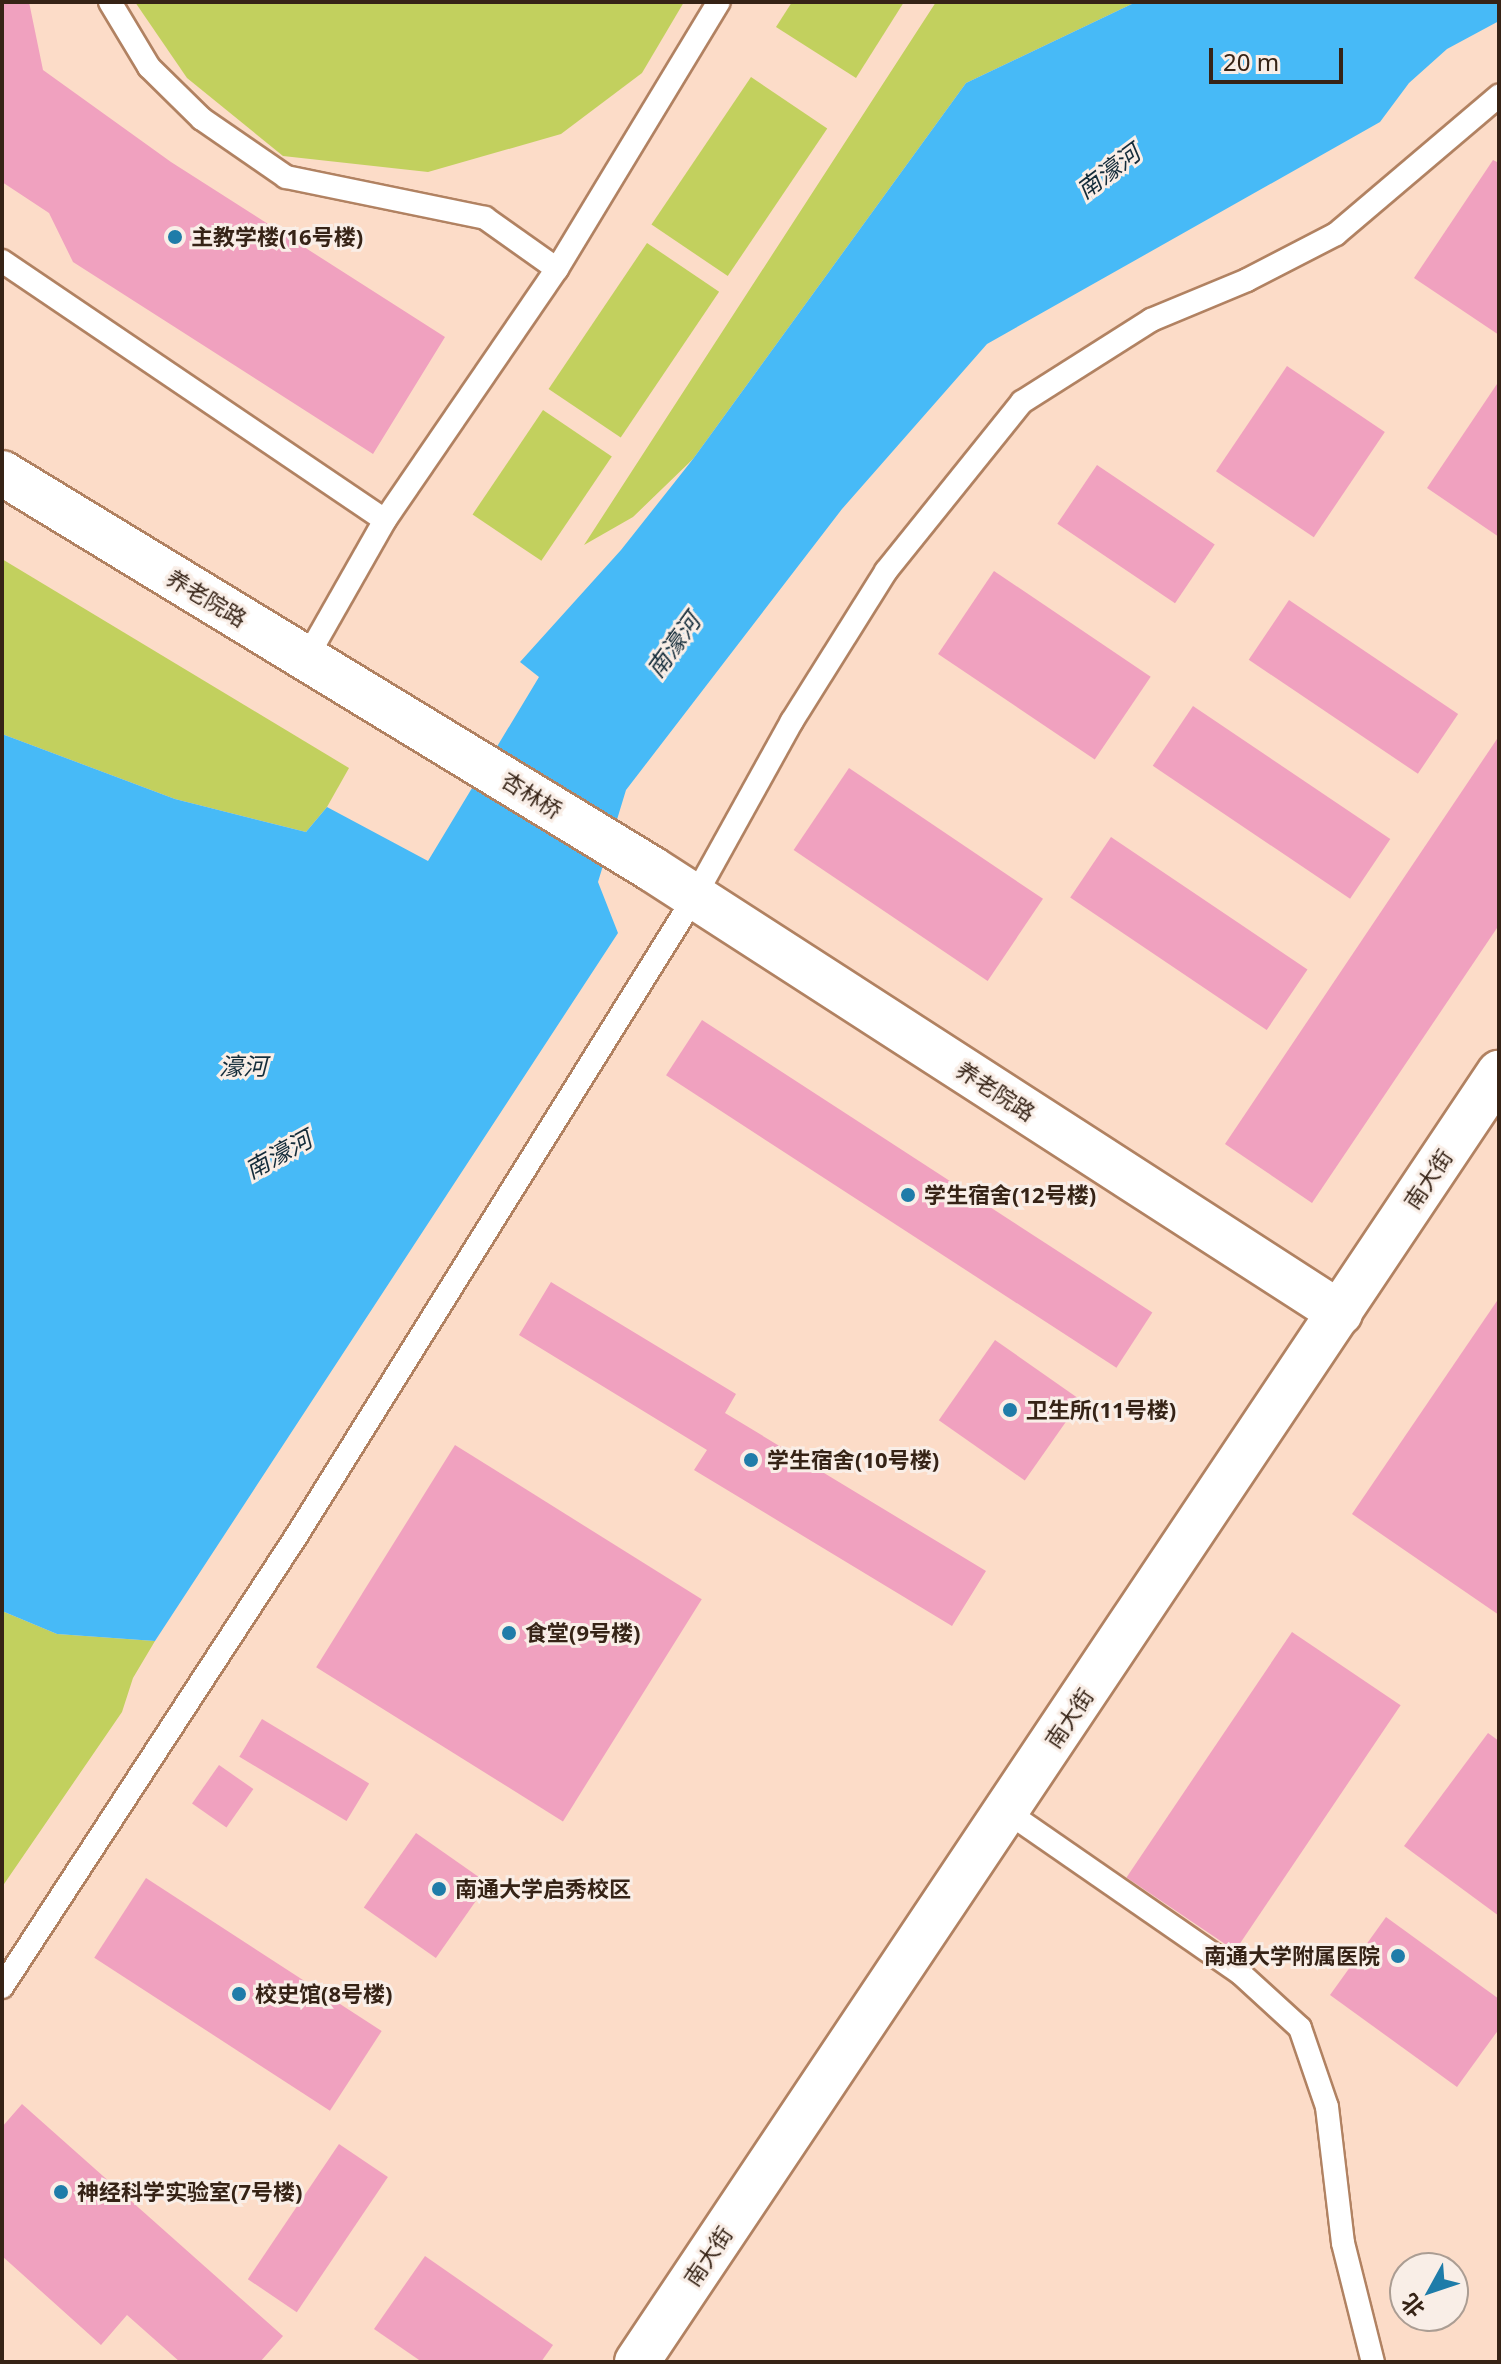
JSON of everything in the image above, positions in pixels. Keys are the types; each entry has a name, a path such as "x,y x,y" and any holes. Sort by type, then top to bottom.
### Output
{"street":[{"name":"养老院路","path":"2,473 412,721"},
{"name":"杏林桥","path":"412,721 652,869"},
{"name":"养老院路","path":"652,869 1340,1313"},
{"name":"南大街","path":"637,2362 1499,1073"}],"lane":[{"path":"110,2 160,77 202,119 286,177 485,218 557,269"},
{"path":"306,659 385,520 557,269 719,2"},
{"path":"3,1984 297,1535 695,896 792,721 886,571 1022,402 1151,320 1336,234 1499,96"},
{"path":"2,261 385,520"},
{"path":"1006,1811 1240,1973 1300,2028 1327,2107 1343,2243 1373,2362"}],"green space":[{"path":"135,2 684,2 642,73 561,134 428,172 283,156 187,78"},
{"path":"792,2 904,2 856,78 776,27"},
{"path":"936,2 1136,2 966,83 693,459 633,517 584,545"},
{"path":"751,77 827,128 728,276 651,225"},
{"path":"647,243 719,292 621,438 549,389"},
{"path":"543,410 612,456 541,561 473,514"},
{"path":"2,559 349,768 327,807 306,832 175,799 2,734"},
{"path":"2,1611 57,1634 155,1641 133,1678 122,1712 2,1887"}],"water":[{"name":"濠河","path":"1136,2 1499,2 1499,21 1447,49 1409,83 1380,122 987,344 842,509 626,790 598,882 618,933 155,1641 57,1634 2,1611 2,734 175,799 306,832 327,807 428,861 539,677 520,662 621,550 693,459 966,83"}],"building":[{"name":"主教学楼(16号楼)","path":"2,2 29,2 43,70 171,162 445,337 373,454 73,262 49,213 2,182"},
{"path":"1493,160 1499,163 1499,335 1414,278"},
{"path":"1287,366 1385,432 1314,537 1216,471"},
{"path":"1499,381 1499,537 1427,488"},
{"path":"1097,465 1215,544 1175,603 1057,524"},
{"path":"994,571 1151,677 1095,760 938,654"},
{"path":"1289,600 1458,714 1418,774 1249,660"},
{"path":"1193,706 1390,839 1350,899 1153,766"},
{"path":"1499,736 1499,925 1312,1203 1225,1144"},
{"path":"849,768 1043,899 988,981 794,850"},
{"path":"1111,837 1307,970 1267,1030 1070,898"},
{"name":"学生宿舍(12号楼)","path":"702,1020 1152,1312 1116,1368 666,1075"},
{"name":"学生宿舍(10号楼)","path":"551,1282 736,1394 725,1413 986,1571 952,1626 694,1470 707,1450 519,1335"},
{"path":"1499,1298 1499,1615 1352,1514"},
{"name":"卫生所(11号楼)","path":"995,1340 1081,1400 1025,1481 939,1420"},
{"name":"食堂(9号楼)","path":"455,1445 702,1599 563,1821 316,1667"},
{"path":"1292,1632 1401,1705 1235,1951 1126,1877"},
{"path":"262,1719 369,1783 346,1821 239,1757"},
{"path":"1488,1733 1499,1741 1499,1916 1404,1846"},
{"path":"219,1765 253,1789 226,1828 192,1804"},
{"path":"416,1833 488,1883 436,1958 364,1908"},
{"name":"校史馆(8号楼)","path":"146,1878 382,2031 330,2111 94,1958"},
{"path":"1386,1917 1499,1999 1499,2029 1457,2087 1330,1995"},
{"name":"神经科学实验室(7号楼)","path":"22,2104 283,2336 260,2362 180,2362 127,2315 101,2345 2,2256 2,2127"},
{"path":"339,2144 388,2177 297,2312 248,2279"},
{"path":"425,2256 553,2345 541,2362 422,2362 374,2329"}],"place":[{"name":"主教学楼(16号楼)","path":"175,237"},
{"name":"学生宿舍(12号楼)","path":"908,1195"},
{"name":"卫生所(11号楼)","path":"1010,1410"},
{"name":"学生宿舍(10号楼)","path":"751,1460"},
{"name":"食堂(9号楼)","path":"509,1633"},
{"name":"南通大学启秀校区","path":"439,1889"},
{"name":"南通大学附属医院","path":"1398,1956"},
{"name":"校史馆(8号楼)","path":"239,1994"},
{"name":"神经科学实验室(7号楼)","path":"61,2192"}],"water label":[{"name":"南濠河","path":"1108,171"},
{"name":"南濠河","path":"673,645"},
{"name":"南濠河","path":"278,1154"}]}
